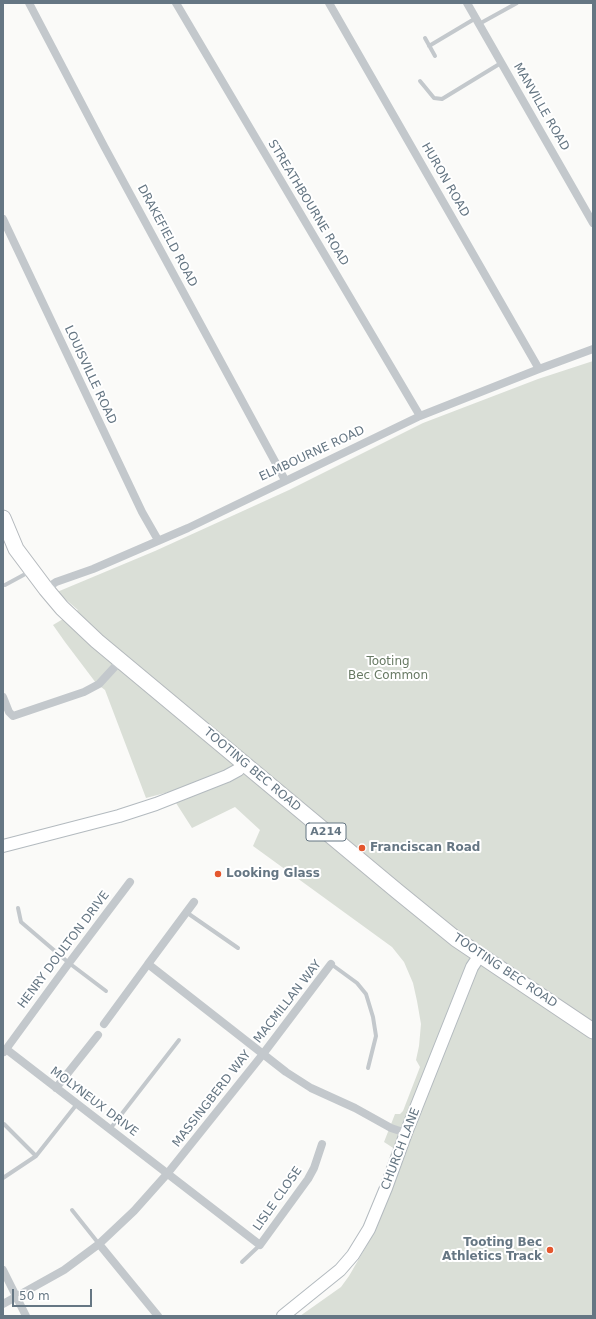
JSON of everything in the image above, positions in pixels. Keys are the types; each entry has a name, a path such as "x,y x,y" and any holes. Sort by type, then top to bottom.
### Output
{"highway":[{"name":"TOOTING BEC ROAD","path":"3,520 16,549 46,589 67,614 96,640 456,939 593,1031"}],"main road":[{"path":"3,846 119,816 156,804 227,776 238,770 244,763"},
{"name":"CHURCH LANE","path":"283,1316 340,1270 353,1255 369,1229 472,967 480,955"}],"street":[{"name":"DRAKEFIELD ROAD","path":"29,3 104,146 285,480"},
{"name":"STREATHBOURNE ROAD","path":"176,3 420,416"},
{"name":"HURON ROAD","path":"329,3 539,369"},
{"name":"MANVILLE ROAD","path":"467,3 593,223"},
{"name":"LOUISVILLE ROAD","path":"3,219 139,505 158,540"},
{"name":"ELMBOURNE ROAD","path":"46,589 56,582 93,569 188,528 420,416 593,349"},
{"path":"3,697 9,712 13,716 84,692 99,684 121,660"},
{"name":"HENRY DOULTON DRIVE","path":"5,1051 69,962 130,882"},
{"path":"104,1024 194,902"},
{"name":"MACMILLAN WAY","path":"148,964 263,1054 331,964"},
{"path":"56,1088 98,1035"},
{"name":"MOLYNEUX DRIVE","path":"5,1051 168,1174"},
{"name":"MASSINGBERD WAY","path":"3,1304 64,1270 99,1244 134,1211 168,1174 263,1054 286,1072 311,1088 355,1108 391,1128 406,1133"},
{"name":"LISLE CLOSE","path":"168,1174 260,1244 308,1179 314,1168 322,1144"},
{"path":"99,1244 158,1316"},
{"path":"3,1270 26,1316"}],"lane":[{"path":"429,46 516,3"},
{"path":"424,38 435,56"},
{"path":"420,81 434,98 442,99 501,62"},
{"path":"6,585 32,570"},
{"path":"18,908 21,922 106,991"},
{"path":"186,912 238,948"},
{"name":"MACMILLAN WAY","path":"331,964 357,983 366,994 373,1017 376,1036 368,1068"},
{"path":"110,1129 179,1040"},
{"path":"3,1178 36,1156 77,1104"},
{"path":"4,1124 36,1156"},
{"path":"72,1210 99,1244"},
{"name":"LISLE CLOSE","path":"242,1262 260,1244"}],"green space":[{"name":"Tooting Bec Common","path":"593,361 593,1316 300,1316 341,1287 349,1276 371,1238 404,1155 384,1142 395,1114 400,1114 403,1111 420,1067 416,1060 421,1024 413,983 404,962 392,947 253,846 260,830 235,807 192,828 169,792 146,798 105,690 96,683 53,625 78,610 57,592 155,551 289,490 423,423 538,379"}],"place":[{"name":"Franciscan Road","path":"362,848"},
{"name":"Looking Glass","path":"218,874"},
{"name":"Tooting Bec Athletics Track","path":"550,1250"}]}
